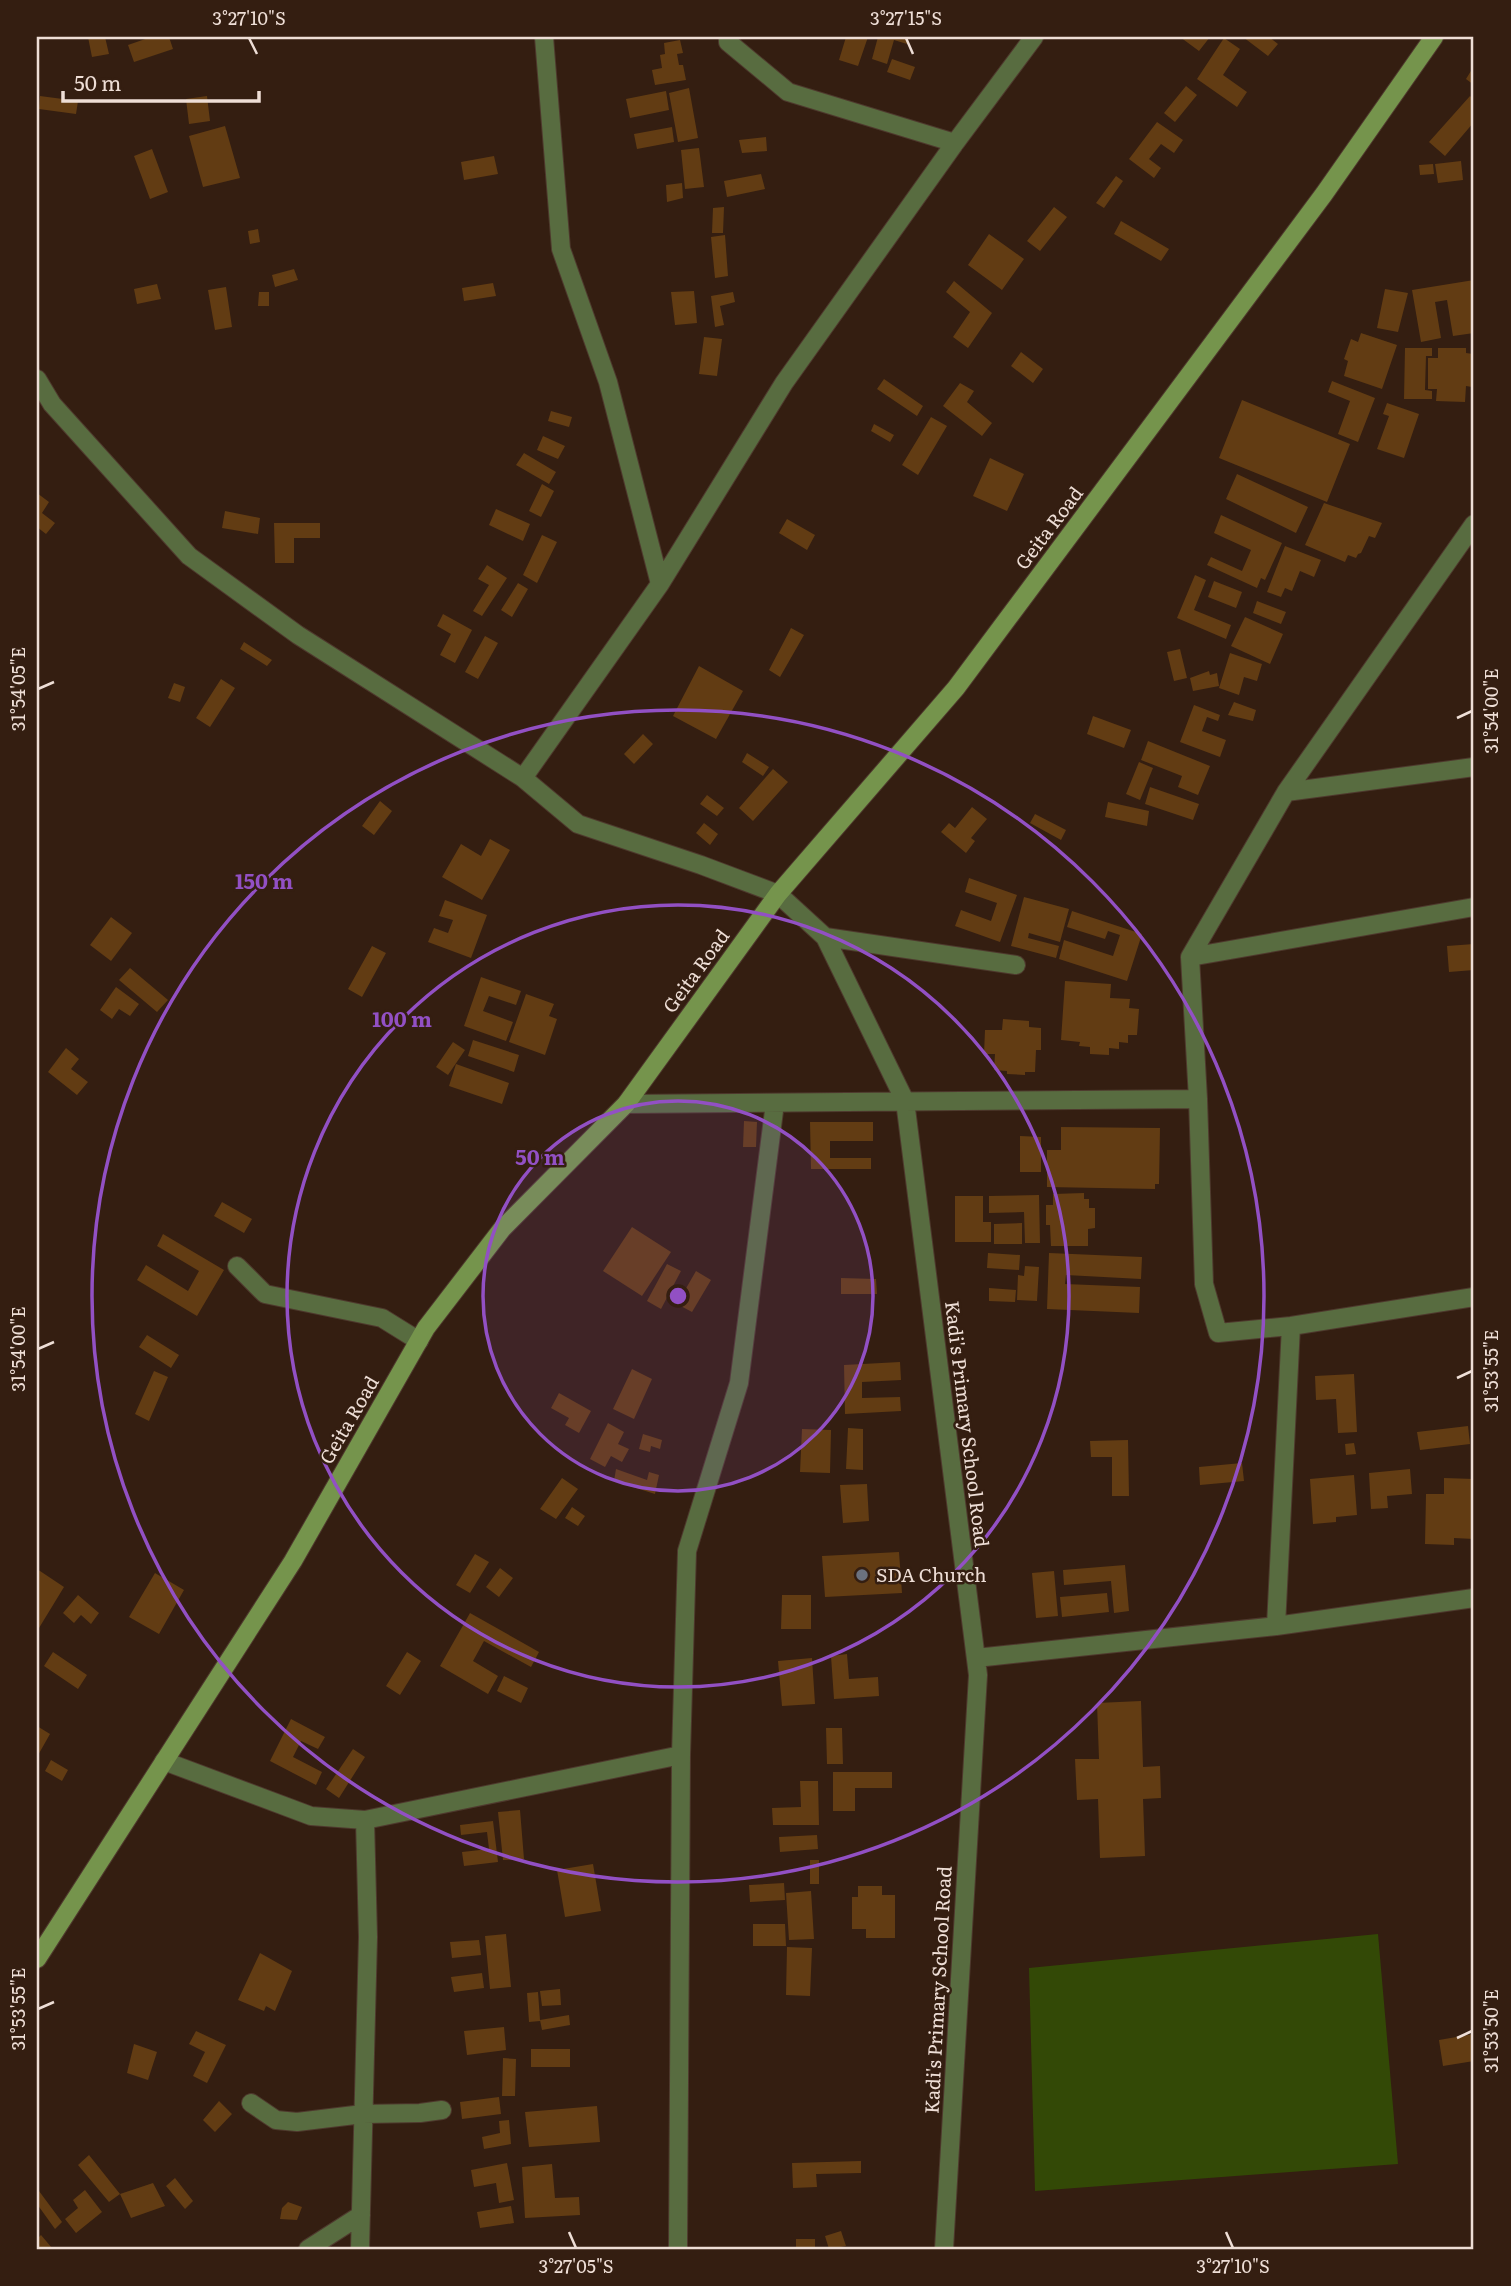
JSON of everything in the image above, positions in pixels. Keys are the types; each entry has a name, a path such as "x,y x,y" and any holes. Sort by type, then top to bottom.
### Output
{"main road":[{"name":"Geita Road","path":"37,1959 293,1561 426,1328 502,1229 625,1104 778,894 956,688 1324,194 1434,37"}],"street":[{"path":"544,37 561,249 608,382 660,584"},
{"path":"728,37 727,43 788,92 955,143"},
{"path":"523,778 660,584 784,383 1034,37"},
{"path":"37,379 52,404 189,556 298,635 523,778 579,824 701,864 778,894"},
{"path":"1474,524 1286,792 1190,957 1204,1284 1219,1333 1291,1326 1474,1297"},
{"path":"1286,792 1474,767"},
{"name":"Kadi's Primary School Road","path":"778,894 825,937 905,1101 976,1658 977,1688 944,2249"},
{"path":"1190,957 1474,907"},
{"path":"825,937 1016,965"},
{"path":"625,1104 1198,1099"},
{"path":"678,2249 681,1755 687,1551 739,1383 775,1102"},
{"path":"237,1266 265,1294 382,1318 419,1341"},
{"path":"1276,1626 1291,1326"},
{"path":"976,1658 1276,1626 1474,1598"},
{"path":"164,1761 311,1816 365,1820 681,1755"},
{"path":"360,2249 368,1937 365,1820"},
{"path":"251,2103 276,2120 297,2122 363,2114 442,2110"},
{"path":"308,2249 360,2215"}],"green space":[{"path":"1378,1934 1398,2164 1035,2191 1029,1968"}],"building":[{"path":"88,37 105,37 109,54 92,57"},
{"path":"151,37 169,37 173,49 134,62 128,45"},
{"path":"846,37 868,37 858,66 839,60"},
{"path":"878,37 909,37 907,44 894,40 887,64 872,59"},
{"path":"1180,37 1210,37 1199,51"},
{"path":"1243,37 1269,37 1278,44 1268,56"},
{"path":"1224,38 1240,49 1223,75 1247,92 1237,107 1197,79"},
{"path":"680,40 683,53 677,54 686,80 655,85 652,70 662,68 660,55 665,54 664,43"},
{"path":"892,59 915,67 910,80 887,72"},
{"path":"1474,66 1474,85 1466,79"},
{"path":"1186,86 1197,95 1175,122 1164,113"},
{"path":"689,88 698,138 678,142 669,93"},
{"path":"666,91 669,110 630,118 626,99"},
{"path":"40,96 78,101 76,114 39,109"},
{"path":"207,96 210,121 189,124 186,99"},
{"path":"1470,96 1474,100 1474,122 1445,156 1429,142"},
{"path":"1157,122 1183,140 1174,153 1161,144 1149,159 1161,168 1154,178 1129,159"},
{"path":"225,126 240,178 203,187 189,136"},
{"path":"672,127 674,142 637,149 634,134"},
{"path":"766,137 767,151 742,153 739,140"},
{"path":"699,148 704,187 685,189 681,150"},
{"path":"152,149 168,192 150,199 134,156"},
{"path":"494,156 498,174 464,180 461,162"},
{"path":"1461,161 1463,180 1438,183 1435,164"},
{"path":"1433,164 1434,174 1420,175 1419,165"},
{"path":"761,174 765,189 727,197 724,181"},
{"path":"1116,176 1123,181 1104,208 1096,203"},
{"path":"682,183 683,198 667,202 666,185"},
{"path":"724,207 723,233 712,233 713,208"},
{"path":"1054,207 1067,217 1040,251 1027,241"},
{"path":"1121,221 1169,249 1161,261 1114,234"},
{"path":"258,229 260,242 250,244 248,231"},
{"path":"989,234 1024,259 1002,290 968,265"},
{"path":"725,235 728,276 715,278 711,237"},
{"path":"294,269 298,280 275,287 272,275"},
{"path":"1474,280 1474,333 1453,336 1447,300 1435,302 1441,338 1421,342 1412,290"},
{"path":"954,281 992,313 968,348 953,337 970,312 946,292"},
{"path":"493,283 496,296 464,301 462,288"},
{"path":"157,284 161,299 137,304 134,289"},
{"path":"226,287 232,327 215,330 208,290"},
{"path":"1385,289 1408,293 1398,332 1377,328"},
{"path":"694,291 697,323 675,325 671,292"},
{"path":"259,292 269,292 269,306 258,306"},
{"path":"733,292 735,302 720,306 724,325 715,327 711,296"},
{"path":"1361,333 1397,345 1382,389 1344,376 1348,361 1344,359 1351,339 1358,342"},
{"path":"704,337 722,339 717,376 699,374"},
{"path":"1405,348 1432,348 1432,356 1426,356 1425,390 1432,391 1432,399 1404,399"},
{"path":"1438,348 1466,348 1466,353 1473,354 1472,387 1466,386 1465,402 1436,401 1437,389 1428,389 1428,358 1438,358"},
{"path":"1021,352 1043,369 1033,383 1011,366"},
{"path":"884,379 923,406 917,416 877,389"},
{"path":"1332,381 1375,398 1358,442 1338,434 1350,401 1328,392"},
{"path":"960,383 974,391 967,402 992,423 982,436 943,406"},
{"path":"1242,400 1350,444 1327,502 1219,458"},
{"path":"1387,403 1419,414 1404,458 1377,449 1389,416 1383,414"},
{"path":"551,411 572,417 569,427 548,421"},
{"path":"931,417 947,426 918,475 902,465"},
{"path":"874,424 894,435 890,442 871,431"},
{"path":"543,436 565,446 558,459 537,450"},
{"path":"524,453 556,472 549,484 516,465"},
{"path":"990,458 1024,474 1007,511 973,496"},
{"path":"1237,474 1308,507 1296,533 1226,499"},
{"path":"542,484 554,491 541,517 529,511"},
{"path":"37,493 49,502 42,513 55,523 46,534 37,527"},
{"path":"1324,503 1382,523 1375,538 1369,536 1356,558 1348,555 1345,562 1305,545"},
{"path":"496,509 530,524 523,541 489,525"},
{"path":"225,511 260,518 258,534 222,528"},
{"path":"1221,515 1282,543 1265,580 1261,578 1257,588 1207,565 1211,557 1242,571 1251,550 1214,533"},
{"path":"787,519 815,535 807,550 779,533"},
{"path":"274,523 320,523 320,538 294,538 294,563 275,563"},
{"path":"542,535 557,542 537,583 523,575"},
{"path":"1285,546 1321,560 1314,577 1300,571 1292,591 1285,588 1281,597 1267,592"},
{"path":"487,565 507,578 482,616 473,611 489,585 478,579"},
{"path":"1195,575 1206,580 1194,610 1231,625 1226,639 1177,618"},
{"path":"1214,581 1242,592 1236,608 1208,597"},
{"path":"518,583 528,589 512,617 501,610"},
{"path":"1257,601 1286,612 1281,624 1253,613"},
{"path":"443,614 472,630 455,663 440,655 451,634 437,626"},
{"path":"1245,617 1283,634 1270,664 1231,646"},
{"path":"791,628 804,635 780,677 769,670"},
{"path":"485,636 498,643 478,679 465,672"},
{"path":"244,642 272,660 267,666 240,649"},
{"path":"1180,649 1187,678 1174,681 1167,652"},
{"path":"1230,653 1262,664 1257,681 1244,677 1239,695 1219,688"},
{"path":"699,666 743,691 716,739 673,716"},
{"path":"1209,671 1210,675 1217,673 1219,686 1193,691 1190,678"},
{"path":"221,679 235,688 210,727 196,718"},
{"path":"174,683 185,687 180,702 168,698"},
{"path":"1234,702 1256,710 1253,721 1228,715"},
{"path":"1194,705 1220,715 1218,721 1207,717 1202,731 1226,740 1220,757 1180,742"},
{"path":"1093,716 1131,730 1124,748 1087,734"},
{"path":"643,734 653,744 634,764 624,754"},
{"path":"1148,741 1210,766 1198,795 1178,787 1182,776 1141,760"},
{"path":"747,753 769,767 763,776 742,762"},
{"path":"1139,762 1153,768 1140,800 1126,794"},
{"path":"773,769 788,782 753,821 739,808"},
{"path":"1150,787 1199,804 1193,820 1145,804"},
{"path":"707,795 724,808 717,816 700,804"},
{"path":"380,801 392,811 374,835 362,826"},
{"path":"1108,802 1149,811 1147,826 1105,817"},
{"path":"972,807 987,819 971,838 975,841 966,853 941,832 949,823 955,828"},
{"path":"1035,814 1066,830 1061,840 1030,823"},
{"path":"704,823 718,834 710,845 696,833"},
{"path":"490,839 510,850 482,900 442,877 461,844 481,856"},
{"path":"969,878 1017,895 1000,942 955,926 961,910 991,921 997,903 965,892"},
{"path":"1024,897 1069,909 1060,942 1029,933 1028,938 1059,946 1056,958 1011,946"},
{"path":"445,900 487,915 471,958 428,942 434,928 448,933 453,920 439,916"},
{"path":"1072,911 1142,934 1127,981 1059,959 1064,940 1113,956 1120,935 1108,931 1105,939 1067,927"},
{"path":"111,917 132,933 111,961 90,945"},
{"path":"1474,944 1474,970 1449,972 1447,946"},
{"path":"372,946 386,953 362,997 348,989"},
{"path":"130,968 168,1000 157,1012 119,980"},
{"path":"481,977 521,991 516,1005 489,996 483,1011 513,1022 506,1041 464,1026"},
{"path":"1065,981 1111,984 1110,998 1130,999 1129,1008 1139,1009 1137,1035 1128,1035 1128,1043 1119,1042 1119,1049 1109,1048 1109,1055 1090,1054 1090,1047 1079,1046 1080,1042 1061,1040"},
{"path":"116,987 139,1004 130,1016 119,1009 112,1019 100,1010"},
{"path":"526,994 554,1004 549,1016 557,1019 545,1055 509,1042"},
{"path":"1003,1019 1029,1021 1029,1027 1041,1028 1041,1050 1036,1050 1035,1072 1025,1072 1025,1075 994,1070 995,1054 984,1054 985,1030 1002,1030"},
{"path":"473,1040 519,1055 514,1072 468,1056"},
{"path":"453,1042 465,1050 448,1075 436,1067"},
{"path":"66,1048 79,1059 71,1069 88,1082 77,1095 48,1072"},
{"path":"456,1064 509,1083 502,1104 449,1086"},
{"path":"744,1121 757,1122 756,1147 743,1147"},
{"path":"810,1122 873,1122 873,1141 830,1141 830,1158 871,1158 871,1169 811,1169"},
{"path":"1061,1127 1160,1128 1159,1184 1155,1184 1155,1189 1047,1187 1047,1150 1061,1150"},
{"path":"1020,1136 1041,1137 1041,1172 1020,1172"},
{"path":"1084,1193 1084,1199 1089,1199 1089,1208 1095,1208 1095,1228 1088,1229 1088,1246 1051,1246 1050,1225 1046,1225 1046,1205 1053,1205 1053,1194"},
{"path":"1039,1195 1040,1243 1025,1243 1024,1212 989,1213 989,1196"},
{"path":"955,1196 983,1196 983,1222 991,1222 991,1242 955,1242"},
{"path":"222,1202 252,1219 244,1233 214,1216"},
{"path":"1022,1223 1022,1244 994,1244 994,1224"},
{"path":"632,1227 671,1252 642,1296 603,1271"},
{"path":"163,1234 224,1270 197,1316 137,1280 146,1265 188,1291 199,1271 157,1246"},
{"path":"988,1253 1020,1255 1019,1270 987,1268"},
{"path":"1049,1253 1142,1257 1141,1279 1066,1275 1065,1284 1140,1287 1139,1313 1047,1309"},
{"path":"667,1264 681,1271 661,1309 647,1301"},
{"path":"1025,1266 1039,1267 1037,1301 1017,1300 1018,1275 1024,1276"},
{"path":"696,1271 711,1280 692,1312 677,1304"},
{"path":"841,1278 876,1279 877,1294 841,1294"},
{"path":"989,1288 1016,1290 1015,1302 989,1301"},
{"path":"147,1335 179,1355 171,1368 139,1347"},
{"path":"900,1362 901,1380 862,1382 862,1398 900,1397 901,1411 845,1414 844,1365"},
{"path":"632,1369 652,1379 634,1419 613,1409"},
{"path":"154,1371 168,1377 149,1421 135,1414"},
{"path":"1354,1374 1357,1432 1338,1433 1336,1399 1316,1400 1315,1376"},
{"path":"559,1393 591,1411 579,1433 565,1425 569,1418 551,1408"},
{"path":"608,1423 624,1432 618,1444 629,1449 622,1462 611,1456 605,1467 590,1459"},
{"path":"1468,1426 1470,1444 1420,1450 1417,1432"},
{"path":"848,1428 863,1429 863,1470 846,1469"},
{"path":"802,1429 831,1430 830,1473 800,1472"},
{"path":"643,1434 662,1440 660,1449 651,1446 650,1452 639,1449"},
{"path":"1128,1440 1129,1496 1112,1496 1112,1457 1091,1457 1090,1441"},
{"path":"1354,1443 1356,1454 1346,1455 1345,1444"},
{"path":"1242,1463 1244,1481 1200,1485 1199,1467"},
{"path":"616,1469 647,1480 649,1472 659,1475 655,1494 614,1481"},
{"path":"1410,1469 1412,1494 1387,1496 1388,1508 1371,1509 1369,1473"},
{"path":"1354,1475 1357,1515 1336,1517 1336,1522 1313,1524 1310,1479"},
{"path":"562,1478 578,1489 556,1519 540,1509"},
{"path":"1444,1478 1474,1479 1474,1539 1454,1538 1454,1545 1425,1544 1426,1494 1444,1494"},
{"path":"867,1484 869,1521 843,1523 840,1485"},
{"path":"572,1507 585,1516 578,1526 565,1518"},
{"name":"SDA Church","path":"899,1552 902,1593 825,1597 822,1556"},
{"path":"475,1554 489,1562 470,1593 456,1585"},
{"path":"1125,1565 1129,1611 1114,1613 1111,1581 1064,1585 1063,1570"},
{"path":"500,1568 513,1578 499,1597 486,1587"},
{"path":"37,1569 64,1587 39,1628 37,1626"},
{"path":"1054,1571 1058,1616 1036,1618 1032,1573"},
{"path":"155,1573 184,1590 159,1634 129,1617"},
{"path":"1107,1593 1109,1612 1062,1617 1060,1597"},
{"path":"78,1595 99,1613 91,1624 81,1615 74,1623 63,1613"},
{"path":"782,1595 811,1595 811,1629 781,1629"},
{"path":"470,1613 539,1652 531,1667 484,1641 473,1661 498,1676 488,1694 440,1666"},
{"path":"53,1652 87,1675 78,1689 44,1666"},
{"path":"407,1652 421,1661 400,1695 386,1686"},
{"path":"847,1654 849,1679 878,1677 879,1696 834,1699 831,1656"},
{"path":"812,1658 815,1704 782,1706 778,1661"},
{"path":"504,1676 528,1688 521,1703 497,1691"},
{"path":"1141,1701 1143,1767 1160,1766 1161,1798 1143,1799 1145,1856 1100,1858 1098,1799 1077,1800 1075,1759 1099,1759 1097,1703"},
{"path":"291,1719 325,1737 318,1749 301,1741 293,1757 322,1772 316,1785 270,1761"},
{"path":"37,1726 50,1734 37,1757"},
{"path":"826,1728 842,1728 843,1764 827,1764"},
{"path":"353,1749 365,1757 339,1798 326,1789"},
{"path":"51,1760 68,1770 62,1781 45,1771"},
{"path":"833,1772 892,1772 892,1788 855,1788 855,1811 833,1811"},
{"path":"800,1781 818,1781 819,1825 773,1825 772,1808 801,1807"},
{"path":"520,1810 524,1859 503,1860 498,1812"},
{"path":"493,1821 498,1862 464,1866 462,1852 489,1849 487,1832 461,1835 460,1825"},
{"path":"817,1835 818,1849 780,1852 779,1837"},
{"path":"810,1860 819,1860 819,1884 810,1884"},
{"path":"593,1864 601,1911 565,1917 557,1870"},
{"path":"784,1883 785,1900 750,1902 749,1885"},
{"path":"858,1886 882,1886 882,1895 895,1895 895,1938 866,1938 866,1929 852,1929 852,1897 858,1897"},
{"path":"811,1891 814,1939 789,1940 786,1893"},
{"path":"753,1924 785,1924 786,1946 753,1946"},
{"path":"506,1934 511,1987 490,1989 485,1936"},
{"path":"479,1940 481,1955 452,1958 450,1942"},
{"path":"787,1947 812,1948 810,1996 786,1995"},
{"path":"260,1953 292,1971 275,2011 266,2006 264,2011 238,2000"},
{"path":"482,1973 484,1988 454,1992 451,1977"},
{"path":"560,1989 561,2005 542,2006 540,1991"},
{"path":"538,1992 540,2021 529,2022 527,1993"},
{"path":"569,2015 570,2025 542,2030 540,2020"},
{"path":"504,2027 506,2050 467,2055 464,2031"},
{"path":"196,2031 226,2045 207,2083 193,2076 205,2052 189,2044"},
{"path":"1474,2034 1474,2061 1443,2066 1439,2040"},
{"path":"134,2044 157,2052 148,2080 127,2073"},
{"path":"531,2049 570,2049 570,2067 531,2067"},
{"path":"503,2058 516,2059 515,2096 502,2096"},
{"path":"499,2097 501,2114 462,2119 460,2102"},
{"path":"219,2101 232,2114 215,2132 203,2120"},
{"path":"597,2106 600,2142 529,2147 525,2112"},
{"path":"509,2120 511,2144 484,2149 482,2137 500,2133 499,2121"},
{"path":"89,2155 120,2194 109,2202 78,2165"},
{"path":"861,2161 861,2173 816,2174 817,2187 793,2188 792,2163"},
{"path":"507,2163 514,2200 499,2203 496,2183 474,2187 471,2170"},
{"path":"552,2164 555,2198 579,2197 580,2215 525,2218 522,2167"},
{"path":"175,2178 193,2201 185,2209 166,2186"},
{"path":"153,2183 165,2206 131,2218 120,2194"},
{"path":"85,2190 102,2212 76,2233 65,2219 78,2208 73,2200"},
{"path":"39,2191 62,2222 55,2229 37,2204"},
{"path":"288,2202 302,2207 297,2220 280,2219 282,2208"},
{"path":"511,2206 514,2223 480,2228 477,2212"},
{"path":"841,2231 846,2246 829,2249 825,2236"},
{"path":"41,2235 51,2249 37,2249 37,2239"},
{"path":"796,2239 815,2239 815,2249 796,2249"}],"place":[{"name":"SDA Church","path":"862,1575"}]}
